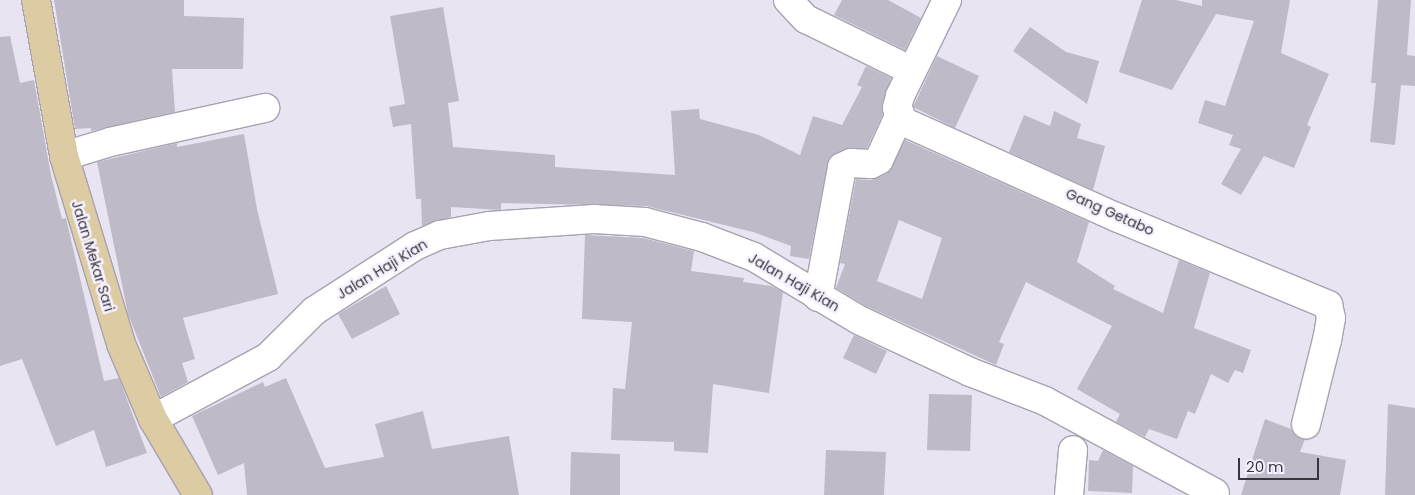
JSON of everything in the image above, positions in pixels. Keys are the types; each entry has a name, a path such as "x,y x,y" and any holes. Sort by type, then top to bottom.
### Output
{"main road":[{"name":"Jalan Mekar Sari","path":"36,0 64,156 121,344 153,419 198,495"}],"street":[{"path":"788,0 806,19 910,70"},
{"path":"818,297 842,167 851,163 871,164 879,160 900,114 897,108 910,70 947,0"},
{"path":"64,156 110,142 266,108"},
{"name":"Gang Getabo","path":"900,114 902,121 1116,217 1328,305 1331,318 1327,340 1306,424"},
{"name":"Jalan Haji Kian","path":"153,419 268,357 314,311 415,246 440,235 489,226 594,218 645,222 702,237 754,257 818,297 970,372 1045,401 1215,493"},
{"path":"1069,495 1073,450"}],"building":[{"path":"54,0 184,0 184,16 244,18 243,69 172,69 175,112 91,131 91,128 75,129"},
{"path":"842,0 888,0 921,18 905,50 834,15"},
{"path":"1142,0 1176,0 1202,6 1202,0 1290,0 1281,53 1329,74 1307,125 1311,127 1294,168 1264,156 1241,195 1221,184 1241,149 1229,145 1233,135 1198,123 1205,100 1225,106 1254,21 1216,14 1172,90 1119,72"},
{"path":"1378,0 1411,0 1407,55 1415,56 1415,86 1401,85 1395,145 1370,142 1376,83 1371,83"},
{"path":"443,7 459,101 448,103 453,147 555,155 555,167 675,175 671,111 699,109 700,119 759,135 800,155 813,116 842,125 862,87 857,85 866,66 891,78 882,104 883,114 867,148 845,149 829,158 809,259 790,256 791,246 753,232 646,206 501,203 501,210 451,207 451,217 422,226 421,199 416,199 411,124 393,127 389,107 405,104 390,16"},
{"path":"1030,27 1066,52 1099,61 1087,104 1013,51"},
{"path":"10,36 20,83 34,80 51,175 62,219 66,218 104,381 119,378 147,453 106,467 94,430 56,446 22,359 0,366 0,37"},
{"path":"937,56 979,76 955,128 913,107"},
{"path":"1054,111 1081,124 1077,138 1105,146 1093,190 1009,152 1024,115 1050,126"},
{"path":"244,134 257,209 278,294 183,318 195,359 182,363 188,382 161,397 128,314 97,162 177,143 177,147"},
{"path":"905,140 1089,222 1077,262 1115,286 1113,289 1163,313 1179,260 1210,273 1194,328 1251,350 1243,373 1235,370 1228,383 1211,374 1195,414 1188,411 1177,439 1149,429 1145,437 1116,422 1120,414 1077,389 1112,326 1026,282 999,342 1004,344 996,365 866,306 836,288 845,264 840,263 856,179 871,180 886,174","holes":["899,220 942,238 922,299 877,281"]},
{"path":"585,235 643,238 694,251 691,271 744,278 743,282 771,286 783,292 769,393 713,384 708,453 674,451 674,442 611,440 613,388 625,389 632,322 582,319"},
{"path":"386,286 400,314 352,339 338,314"},
{"path":"854,335 887,351 876,374 843,358"},
{"path":"286,378 325,468 384,457 375,424 423,411 432,449 509,436 519,495 247,495 244,463 218,475 192,416 263,382 265,387"},
{"path":"929,394 972,395 970,451 927,450"},
{"path":"1388,404 1415,408 1415,495 1385,495"},
{"path":"1265,419 1291,429 1296,436 1305,439 1300,452 1346,460 1340,495 1241,495"},
{"path":"826,450 886,452 884,495 824,495"},
{"path":"1103,450 1133,466 1132,493 1088,491 1089,460 1098,461"},
{"path":"571,452 620,454 620,495 570,495"}]}
